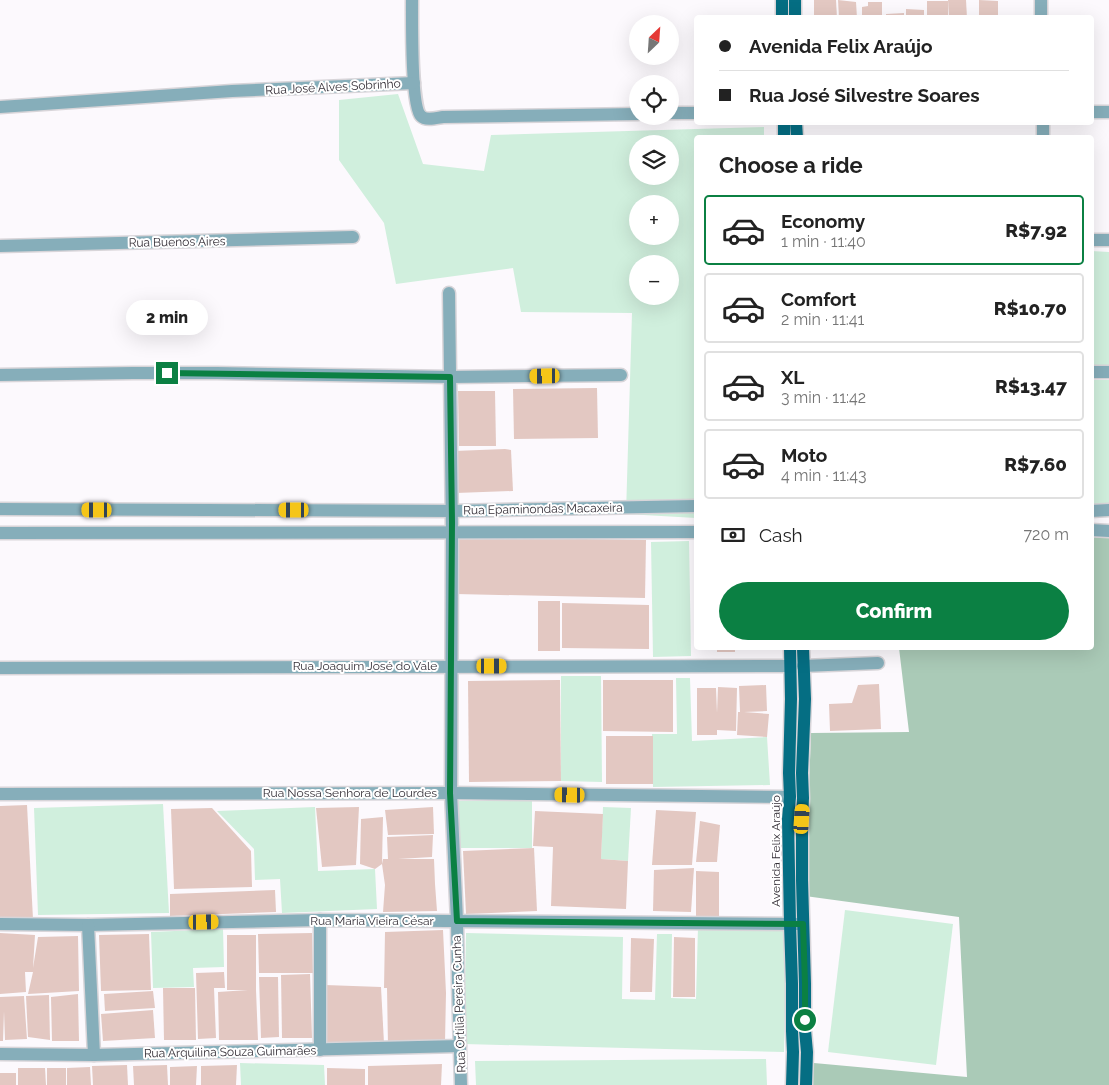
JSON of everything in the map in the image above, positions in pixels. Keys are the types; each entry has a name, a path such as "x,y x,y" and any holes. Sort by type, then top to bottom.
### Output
{"main road":[{"path":"782,0 782,15"},
{"path":"794,0 795,15"},
{"name":"Avenida Felix Araújo","path":"790,650 790,797 788,819 792,984 792,1085"},
{"name":"Avenida Felix Araújo","path":"803,650 805,699 802,819 806,1085"}],"street":[{"path":"412,0 414,83"},
{"path":"1041,0 1041,15"},
{"name":"Rua José Alves Sobrinho","path":"0,107 232,92 414,83 417,112 426,119 443,117 629,114"},
{"path":"1094,112 1109,112"},
{"path":"679,113 694,113"},
{"name":"Rua Buenos Aires","path":"0,246 353,237"},
{"path":"1094,240 1109,240"},
{"name":"Rua Ortília Pereira Cunha","path":"449,293 452,511 450,793 457,921 461,1085"},
{"path":"1094,372 1109,372"},
{"path":"0,376 133,373 450,377 621,375"},
{"name":"Rua Epaminondas Macaxeira","path":"0,509 452,511 694,506"},
{"path":"1094,510 1109,510"},
{"path":"1094,530 1109,531"},
{"name":"Rua Epaminondas Macaxeira","path":"0,534 694,532"},
{"path":"803,666 878,663"},
{"name":"Rua Joaquim José do Vale","path":"0,668 790,666"},
{"name":"Rua Nossa Senhora de Lourdes","path":"0,794 450,793 790,797"},
{"path":"320,920 320,1050"},
{"name":"Rua Maria Vieira César","path":"0,924 88,925 320,920 803,924"},
{"path":"88,925 94,1055"},
{"name":"Rua Arquilina Souza Guimarães","path":"0,1054 94,1055 460,1046"}],"green space":[{"path":"398,94 423,164 484,171 491,135 764,127 764,135 694,135 694,518 626,514 632,313 521,312 513,268 396,284 384,223 339,160 339,100"},
{"path":"1094,251 1109,252 1109,371 1094,371"},
{"path":"1094,380 1109,380 1109,504 1094,504"},
{"path":"1094,537 1109,538 1109,1085 792,1085 792,1061 967,1077 959,917 805,896 811,733 909,732 899,650 1094,650"},
{"path":"689,541 691,656 653,657 651,542"},
{"path":"561,676 601,676 602,782 561,781"},
{"path":"676,678 690,678 692,741 767,737 770,785 653,787 652,734 677,734"},
{"path":"457,801 532,801 532,848 458,848"},
{"path":"163,804 169,913 38,915 34,808"},
{"path":"315,807 318,871 375,869 377,909 282,913 280,879 255,880 254,849 217,811"},
{"path":"603,807 631,808 628,861 601,859"},
{"path":"845,910 953,924 936,1065 828,1052"},
{"path":"698,927 787,929 784,1052 464,1044 466,933 623,937 622,999 655,1000 657,934 672,934 671,998 696,999"},
{"path":"223,929 224,967 193,968 194,987 153,988 151,932"},
{"path":"766,1059 767,1085 476,1085 475,1061"},
{"path":"240,1063 324,1065 325,1085 241,1085"}],"building":[{"path":"814,0 836,0 837,15 814,15"},
{"path":"838,0 856,2 857,15 839,15"},
{"path":"948,0 966,0 967,15 949,15"},
{"path":"979,0 998,1 998,15 979,15"},
{"path":"927,1 948,1 948,15 927,15"},
{"path":"868,2 882,2 882,15 862,15 862,7 868,6"},
{"path":"906,9 924,10 924,15 906,15"},
{"path":"904,13 904,15 886,15"},
{"path":"597,388 598,438 514,439 513,389"},
{"path":"458,391 495,391 496,446 459,446"},
{"path":"511,450 513,491 456,493 454,451"},
{"path":"457,537 646,540 645,598 456,594"},
{"path":"538,601 560,601 560,651 538,651"},
{"path":"562,603 649,605 649,649 562,648"},
{"path":"717,650 735,650 735,652 717,652"},
{"path":"560,680 561,781 469,782 468,681"},
{"path":"603,680 673,680 673,732 603,731"},
{"path":"879,684 881,729 830,731 829,704 852,703 858,685"},
{"path":"766,685 767,711 744,712 769,714 767,737 737,735 738,712 740,712 739,686"},
{"path":"718,687 737,688 736,731 717,730 717,735 697,735 697,688 716,688 717,713"},
{"path":"606,736 653,736 653,784 606,784"},
{"path":"27,805 33,919 0,921 0,806"},
{"path":"359,807 356,865 322,867 316,808"},
{"path":"433,807 434,834 388,835 385,810"},
{"path":"212,808 251,851 252,887 174,889 171,809"},
{"path":"656,810 696,812 692,865 652,865"},
{"path":"535,811 603,814 601,859 628,861 626,909 551,906 553,847 533,846"},
{"path":"383,817 382,864 375,869 360,864 361,819"},
{"path":"700,821 720,825 717,862 696,862"},
{"path":"433,835 432,857 398,859 434,859 437,911 383,912 385,885 382,864 383,859 388,859 387,837"},
{"path":"534,848 537,911 466,914 463,851"},
{"path":"694,868 691,912 653,911 654,870"},
{"path":"696,871 719,872 719,916 696,917"},
{"path":"275,890 276,912 170,916 170,894"},
{"path":"443,930 446,993 445,1042 388,1046 387,988 384,988 385,932"},
{"path":"0,933 35,935 33,968 38,937 78,936 79,991 28,994 33,972 25,972 26,992 0,994"},
{"path":"312,933 313,973 259,973 258,934"},
{"path":"149,934 151,990 101,991 99,935"},
{"path":"227,935 256,935 258,1040 219,1040 218,992 248,990 227,990"},
{"path":"674,937 695,938 695,997 673,997"},
{"path":"631,938 654,939 652,992 630,992"},
{"path":"224,972 225,988 214,988 216,1038 198,1039 196,973"},
{"path":"310,974 312,1038 282,1038 281,975"},
{"path":"259,977 278,977 279,1037 261,1038"},
{"path":"325,985 381,987 384,1043 324,1046"},
{"path":"163,988 195,988 196,1040 164,1040"},
{"path":"153,991 155,1008 105,1011 104,994"},
{"path":"78,994 79,1041 52,1041 51,997"},
{"path":"49,995 50,1040 28,1037 26,996"},
{"path":"24,996 27,1039 5,1040 4,1011 3,1041 0,1041 0,997"},
{"path":"153,1010 155,1038 103,1041 101,1014"},
{"path":"442,1064 441,1085 368,1085 368,1066"},
{"path":"127,1065 128,1085 93,1085 92,1066"},
{"path":"167,1065 168,1085 134,1085 133,1066"},
{"path":"237,1065 236,1085 201,1085 201,1066"},
{"path":"197,1066 196,1085 170,1085 170,1067"},
{"path":"90,1067 91,1085 67,1085 67,1068"},
{"path":"18,1068 45,1068 46,1085 18,1085"},
{"path":"47,1068 66,1068 66,1085 47,1085"},
{"path":"327,1068 365,1069 365,1085 327,1085"},
{"path":"0,1073 16,1073 16,1085 0,1085"}],"route":[{"path":"167,373 450,377 452,647 450,793 457,921 803,924 805,1020"}]}
